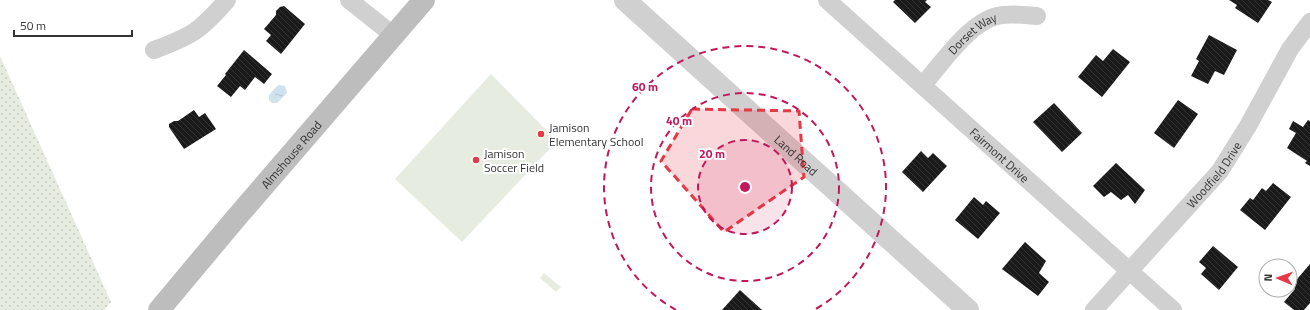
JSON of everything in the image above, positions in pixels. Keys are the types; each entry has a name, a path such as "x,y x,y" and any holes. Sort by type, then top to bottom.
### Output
{"main road":[{"name":"Almshouse Road","path":"160,310 246,206 424,0"}],"street":[{"path":"154,50 193,34 208,21 227,0"},
{"path":"349,0 393,36"},
{"name":"Land Road","path":"625,0 968,310"},
{"name":"Fairmont Drive","path":"827,0 1173,310"},
{"name":"Dorset Way","path":"923,85 968,34 982,21 995,16 1009,14 1037,16"},
{"name":"Woodfield Drive","path":"1094,310 1220,170 1231,155 1290,49 1310,22"}],"highlighted area":[{"path":"692,109 799,111 804,177 724,232 661,161"}],"shaded area":[{"path":"0,56 111,302 104,310 0,310"},
{"name":"Jamison Soccer Field","path":"491,74 557,141 462,242 395,179"},
{"path":"544,273 561,287 556,292 540,278"}],"water":[{"path":"278,85 285,86 287,93 277,103 272,103 269,100 269,95"}],"building":[{"path":"895,0 927,0 925,2 931,7 915,23 893,2"},
{"path":"1229,0 1268,0 1272,2 1258,23 1235,8 1237,5"},
{"path":"284,6 305,24 281,54 266,41 271,35 264,29 276,15 276,11 280,7"},
{"path":"1209,35 1237,50 1224,75 1215,71 1208,84 1191,76 1199,61 1196,59"},
{"path":"1113,49 1130,62 1102,97 1078,77 1096,55 1103,61"},
{"path":"244,50 272,74 264,84 255,77 245,90 240,86 231,97 217,86"},
{"path":"1178,100 1198,114 1174,148 1154,133"},
{"path":"1054,103 1082,133 1062,152 1033,122"},
{"path":"194,110 199,117 205,113 216,129 184,149 169,127 169,124 174,121 178,121"},
{"path":"1308,120 1310,121 1310,166 1305,163 1307,161 1287,148 1296,133 1289,129 1293,121 1303,127"},
{"path":"921,151 928,158 933,153 947,166 923,192 902,172"},
{"path":"1116,163 1145,190 1135,204 1128,195 1121,200 1111,192 1104,197 1093,186"},
{"path":"1273,183 1291,197 1265,230 1240,210 1250,198 1253,200 1262,188 1266,191"},
{"path":"974,197 983,205 986,201 1000,213 978,239 955,220"},
{"path":"1025,242 1046,261 1039,273 1049,282 1038,296 1002,269"},
{"path":"1213,246 1238,267 1219,290 1201,274 1206,268 1199,262"},
{"path":"1310,264 1310,303 1304,310 1294,310 1284,302 1287,298 1298,298 1298,278"},
{"path":"740,290 762,310 722,310"}],"place":[{"name":"Jamison Elementary School","path":"541,134"},
{"name":"Jamison Soccer Field","path":"476,160"}]}
